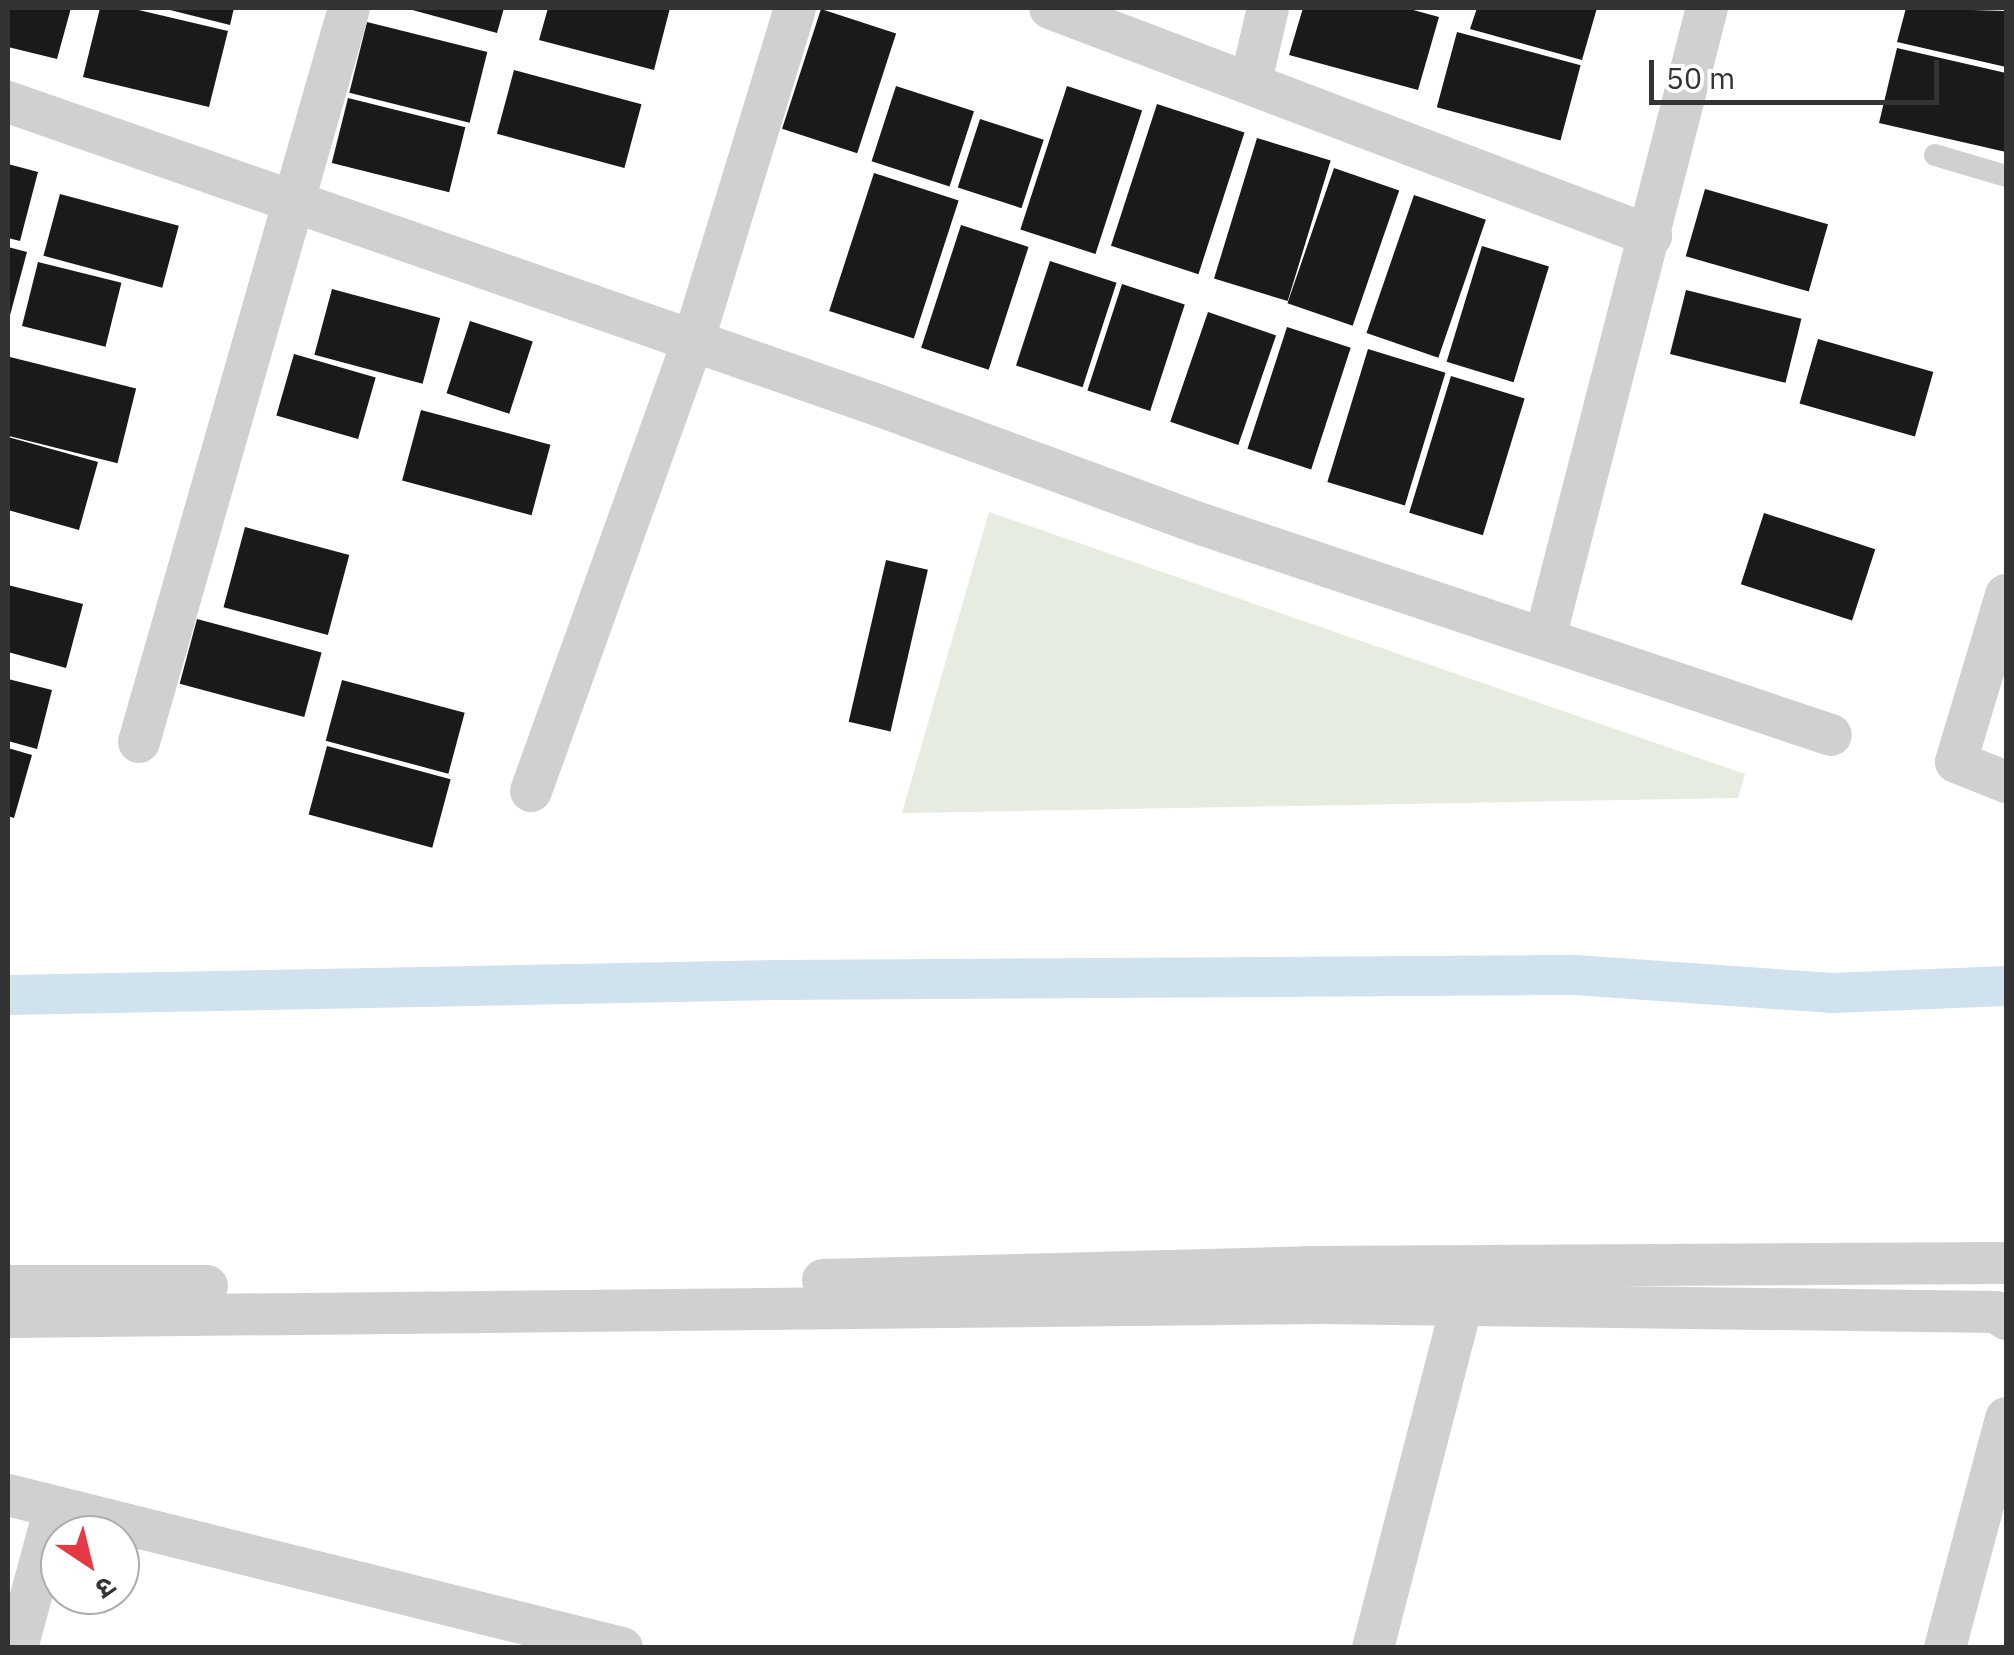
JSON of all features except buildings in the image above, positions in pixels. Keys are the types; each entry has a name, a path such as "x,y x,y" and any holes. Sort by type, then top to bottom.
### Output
{"street":[{"path":"139,742 350,8"},
{"path":"531,791 693,342 796,8"},
{"path":"1050,8 1251,81 1651,236"},
{"path":"1251,81 1268,8"},
{"path":"1544,638 1707,8"},
{"path":"8,102 1204,525 1831,736"},
{"path":"2006,595 1956,762 2006,782"},
{"path":"8,1286 1467,1286 2006,1264"},
{"path":"1373,1648 1467,1286"},
{"path":"8,1317 1318,1303 1467,1286 1996,1312 2006,1319"},
{"path":"1945,1648 2006,1418"},
{"path":"8,1495 622,1648"},
{"path":"17,1648 54,1507"}],"lane":[{"path":"1935,155 2006,176"}],"shaded area":[{"path":"989,512 1745,774 1738,798 902,813"}],"waterway":[{"path":"8,995 776,980 1575,975 1832,993 2006,986"}]}
